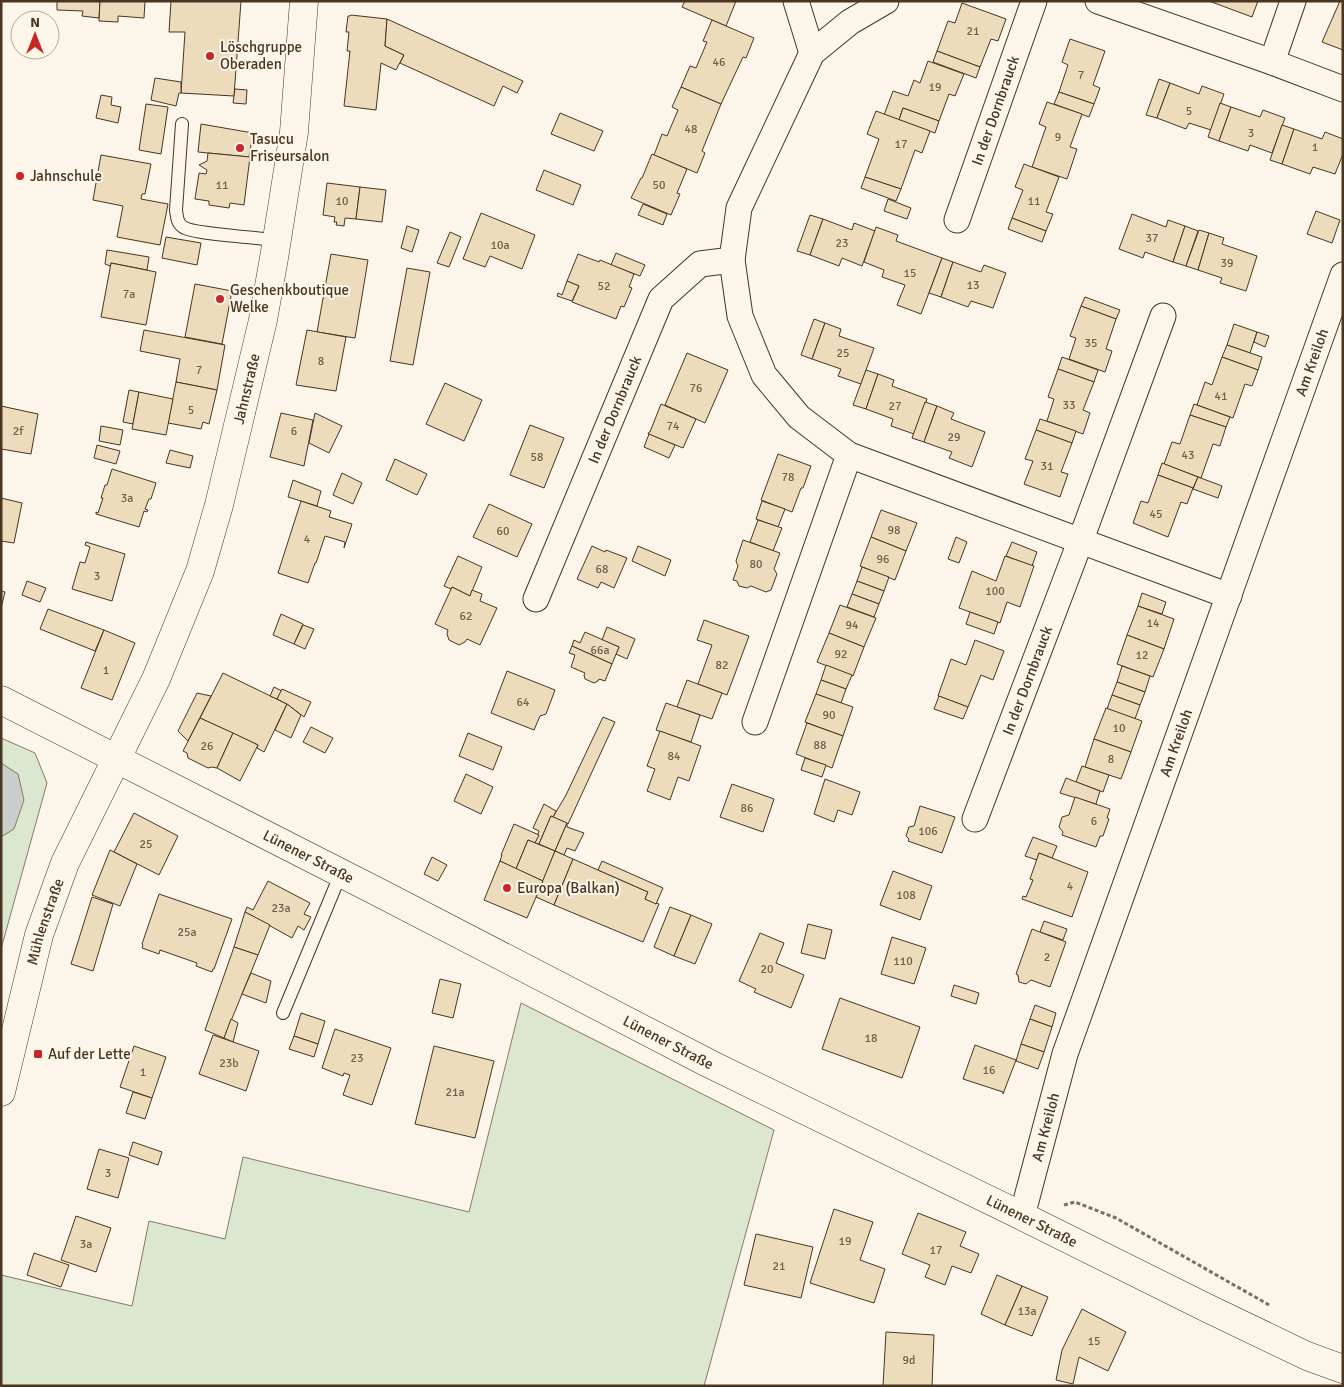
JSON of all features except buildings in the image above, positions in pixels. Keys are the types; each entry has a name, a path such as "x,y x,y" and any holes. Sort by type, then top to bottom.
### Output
{"main road":[{"name":"Jahnstraße","path":"117,760 156,680 200,571 243,410 263,320 294,132 304,1"},
{"name":"Lünener Straße","path":"1,700 710,1064 1207,1308 1307,1356 1343,1369"},
{"name":"Mühlenstraße","path":"1,1092 39,935 65,863 117,760"}],"street":[{"path":"796,1 812,53"},
{"path":"886,1 850,22 812,53 739,208 732,260 740,316 764,374 799,417 849,455 1229,596"},
{"name":"In der Dornbrauck","path":"957,220 1034,1"},
{"path":"1098,1 1343,89"},
{"path":"1272,62 1294,1"},
{"name":"In der Dornbrauck","path":"536,599 662,299 700,264 732,260"},
{"name":"Am Kreiloh","path":"1022,1216 1065,1054 1343,275"},
{"name":"In der Dornbrauck","path":"975,819 1080,542 1162,316"},
{"path":"755,722 849,455"}],"lane":[{"path":"182,124 176,210 178,222 184,228 198,232 276,240"},
{"path":"283,1013 341,873"}],"path":[{"path":"1022,1216 1075,1202 1116,1218 1272,1306"}],"green space":[{"path":"1,738 35,753 47,783 1,949"},
{"path":"521,1003 774,1130 704,1386 1,1386 1,1275 132,1306 149,1221 225,1239 243,1157 469,1212"}],"shaded area":[{"path":"1,763 18,774 24,800 14,829 1,837"}],"place":[{"name":"Löschgruppe Oberaden","path":"210,56"},
{"name":"Tasucu Friseursalon","path":"240,148"},
{"name":"Jahnschule","path":"20,176"},
{"name":"Geschenkboutique Welke","path":"220,299"},
{"name":"Europa (Balkan)","path":"507,888"},
{"name":"Auf der Lette","path":"38,1054"}]}
